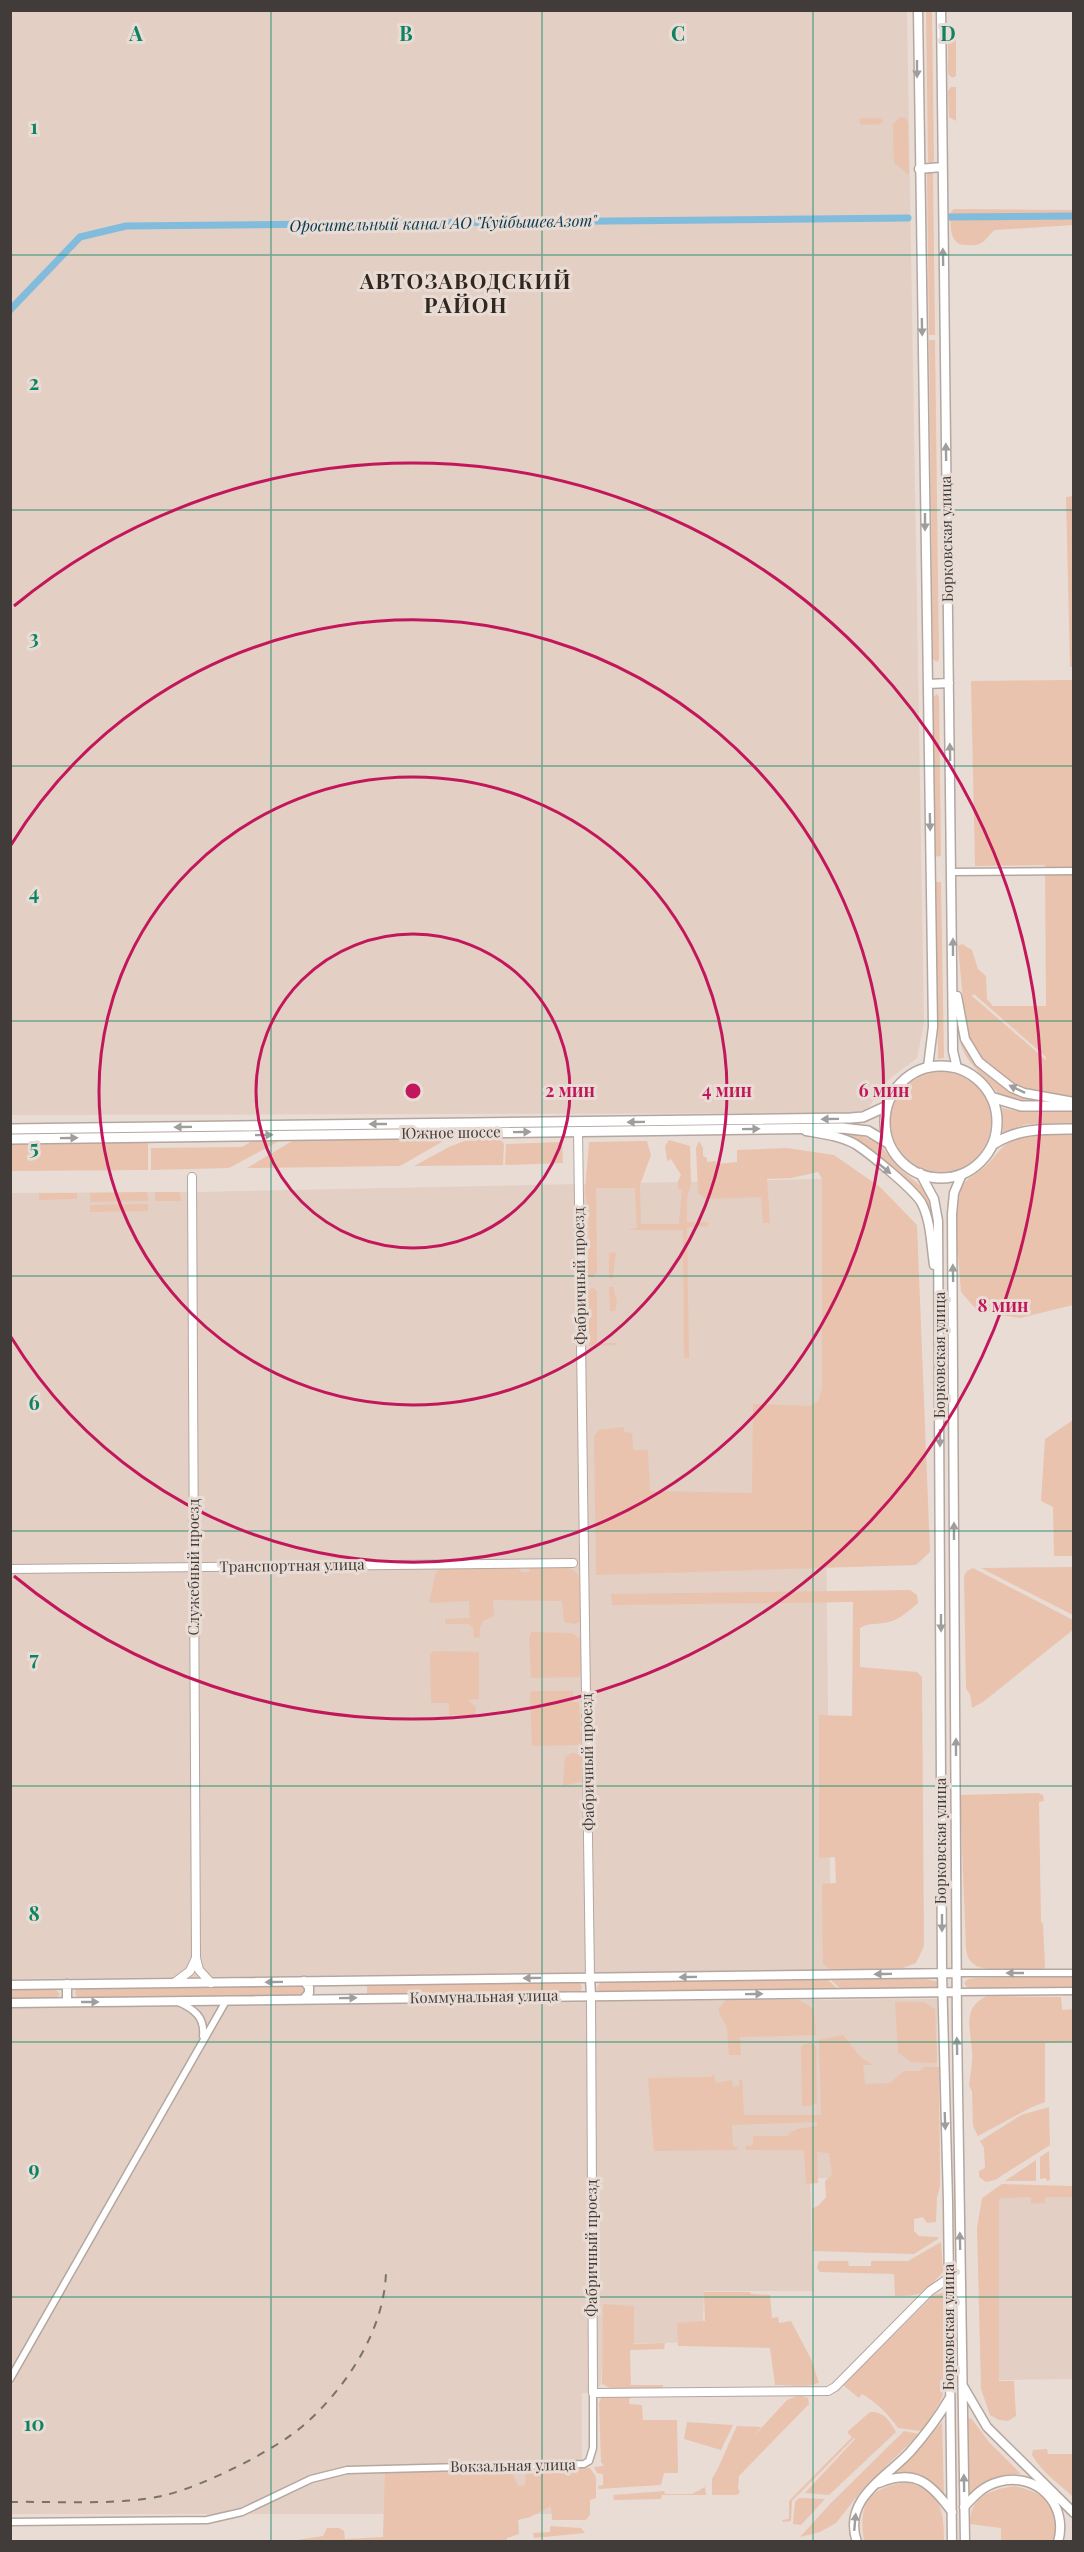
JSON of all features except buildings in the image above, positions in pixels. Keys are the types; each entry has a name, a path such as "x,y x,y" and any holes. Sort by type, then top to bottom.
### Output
{"main road":[{"name":"Борковская улица","path":"918,10 933,1016 928,1067"},
{"name":"Борковская улица","path":"941,10 953,1051 957,1068"},
{"path":"919,169 942,167"},
{"path":"928,684 949,683"},
{"path":"953,972 965,1039 979,1062 1012,1088 1024,1094 1074,1104"},
{"path":"928,1067 957,1068 974,1077 991,1097 997,1122 992,1145 983,1160 962,1174 941,1178 920,1173 899,1159 888,1143 884,1125 887,1106 900,1083 915,1072 928,1067"},
{"path":"991,1097 1020,1106 1074,1104"},
{"name":"Южное шоссе","path":"10,1129 851,1118 863,1117 887,1106"},
{"path":"794,1129 836,1137 856,1145 914,1194 926,1215 939,1294"},
{"name":"Южное шоссе","path":"10,1139 857,1129 868,1131 888,1143"},
{"path":"992,1145 1009,1135 1031,1129 1074,1129"},
{"name":"Борковская улица","path":"920,1173 934,1199 938,1221 942,1992 952,2541"},
{"name":"Борковская улица","path":"962,1174 954,1193 952,1214 957,1992 964,2541"},
{"path":"940,1564 955,1564"},
{"name":"Коммунальная улица","path":"10,1985 957,1973"},
{"name":"Фабричный проезд","path":"590,1978 591,1996"},
{"path":"326,1998 319,1990 321,1984 327,1980"},
{"path":"304,1981 308,1984 309,1993 304,1999"},
{"path":"67,1984 68,2002"},
{"name":"Коммунальная улица","path":"10,2003 957,1992"},
{"name":"Борковская улица","path":"961,2383 987,2427 1074,2513"},
{"path":"857,2541 854,2516 859,2502 873,2485 909,2453 936,2420 949,2399"},
{"path":"873,2485 899,2477 921,2480 939,2494 952,2512"},
{"path":"964,2507 976,2494 996,2482 1016,2480 1025,2482 1042,2491 1057,2505 1061,2518 1058,2541"}],"street":[{"path":"952,872 1074,871"},
{"name":"Фабричный проезд","path":"578,1131 590,1978"},
{"name":"Служебный проезд","path":"192,1177 196,1958"},
{"name":"Транспортная улица","path":"10,1569 573,1563"},
{"path":"196,1958 200,1970 211,1983"},
{"path":"174,1983 184,1978 196,1958"},
{"path":"957,1973 1074,1973"},
{"path":"957,1992 1074,1991"},
{"name":"Фабричный проезд","path":"591,1996 593,2392"},
{"path":"178,2001 191,2008 201,2019 203,2040"},
{"path":"10,2379 226,2001"},
{"path":"593,2392 828,2391 835,2387 930,2291 949,2278"},
{"name":"Вокзальная улица","path":"10,2522 207,2520 242,2512 311,2479 347,2470 584,2464 588,2461 593,2448 593,2392"}],"shaded area":[{"path":"10,11 907,11 924,1024 917,1058 888,1080 868,1108 854,1113 11,1115"},
{"path":"926,11 932,11 934,161 931,163 928,162"},
{"path":"953,37 956,40 956,76 952,78 948,74 948,41"},
{"path":"951,87 956,87 956,121 949,117 948,91"},
{"path":"900,117 905,118 908,122 909,175 894,163 893,124"},
{"path":"861,118 880,118 883,121 880,124 862,125 859,122"},
{"path":"930,172 933,174 935,335 929,335 927,174"},
{"path":"954,209 1073,210 1073,225 995,230 979,244 961,244 954,239 951,230 950,213"},
{"path":"929,340 935,340 939,659 937,662 933,659"},
{"path":"1073,496 1074,667 1070,667 1066,497"},
{"path":"1073,680 1073,1096 1020,1090 978,1055 966,1032 958,946 962,944 972,950 978,969 986,976 987,999 993,1006 1046,1006 1045,865 975,866 971,681","holes":["974,994 1046,1057 1046,1060 972,996"]},
{"path":"937,694 939,697 941,855 938,857 935,855 933,697"},
{"path":"935,882 941,882 944,1058 938,1059"},
{"path":"959,1029 970,1054 988,1075 1012,1091 1037,1101 1013,1100 998,1093 967,1058 961,1045"},
{"path":"941,1072 960,1076 976,1087 987,1103 991,1122 987,1141 976,1157 960,1168 941,1172 922,1168 906,1157 895,1141 891,1122 895,1103 906,1087 922,1076"},
{"path":"1002,1108 1017,1111 1073,1111 1073,1123 1027,1124 1003,1132"},
{"path":"833,1133 857,1134 879,1144 901,1170 926,1190 931,1219 920,1195"},
{"path":"1025,1134 1073,1134 1073,1305 1020,1318 984,1312 975,1308 961,1292 958,1254 954,1254 953,1218 956,1199 963,1184 986,1166 1009,1142"},
{"path":"472,1138 493,1138 502,1141 504,1144 503,1165 414,1166 449,1147"},
{"path":"447,1139 400,1166 247,1168 294,1140"},
{"path":"669,1140 690,1146 691,1184 687,1198 687,1222 708,1222 708,1226 687,1229 689,1358 684,1358 683,1230 627,1230 637,1228 635,1188 596,1188 597,1272 592,1278 588,1275 589,1219 585,1189 589,1142 647,1141 651,1155 640,1185 641,1224 679,1224 682,1189 678,1189 678,1181 681,1175 671,1159 667,1161 665,1146"},
{"path":"252,1141 279,1141 229,1168 151,1170 151,1148 242,1147"},
{"path":"699,1141 707,1162 716,1161 716,1164 737,1162 737,1150 787,1148 834,1155 880,1187 917,1225 930,1552 916,1565 596,1575 594,1436 599,1430 624,1427 624,1432 632,1433 633,1450 648,1450 650,1491 752,1493 753,1404 810,1406 818,1401 822,1388 822,1179 818,1172 791,1178 767,1179 770,1223 763,1223 761,1197 706,1199 698,1193 696,1148"},
{"path":"148,1142 148,1170 11,1171 10,1143"},
{"path":"562,1142 563,1163 505,1165 506,1144"},
{"path":"822,1179 831,1970 11,1979 10,1193 198,1192"},
{"path":"147,1192 148,1201 90,1202 90,1193"},
{"path":"155,1192 179,1192 182,1201 155,1201"},
{"path":"39,1193 77,1193 77,1199 39,1200"},
{"path":"148,1204 148,1211 90,1212 90,1205"},
{"path":"616,1252 613,1278 609,1278 609,1253"},
{"path":"609,1287 613,1287 617,1301 615,1311 610,1311"},
{"path":"593,1288 597,1291 597,1343 616,1343 616,1345 589,1346 588,1290"},
{"path":"1073,1420 1073,1556 1054,1556 1053,1507 1041,1501 1045,1439"},
{"path":"557,1566 575,1572 579,1577 581,1621 575,1624 564,1622 562,1601 493,1600 494,1616 483,1621 480,1637 474,1638 473,1627 469,1624 445,1624 445,1619 470,1618 469,1601 429,1603 436,1572 441,1569 517,1567 522,1572 529,1572 529,1568"},
{"path":"1073,1567 1073,1615 981,1568"},
{"path":"973,1568 1073,1620 1074,1629 983,1702 972,1708 970,1694 966,1689 964,1576"},
{"path":"910,1590 917,1595 918,1603 901,1617 860,1628 860,1667 917,1672 922,1677 924,1946 916,1963 903,1968 831,1970 823,1964 822,1884 836,1883 835,1857 819,1858 819,1715 852,1716 853,1602 612,1605 611,1594"},
{"path":"532,1632 572,1633 581,1639 579,1677 531,1678 529,1637"},
{"path":"434,1651 479,1652 479,1699 468,1700 476,1707 475,1715 449,1715 449,1703 431,1703 430,1654"},
{"path":"533,1691 573,1691 573,1702 579,1702 581,1742 577,1745 532,1746 530,1693"},
{"path":"571,1753 583,1754 584,1781 563,1786 565,1757"},
{"path":"1038,1793 1043,1795 1044,1801 1039,1802 1041,1922 1043,1924 1045,1968 1009,1971 980,1967 969,1960 966,1948 960,1795"},
{"path":"1073,1976 1073,1989 978,1989 967,1987 964,1983 968,1979 976,1978"},
{"path":"921,1978 940,1982 938,1987 842,1990 830,1979"},
{"path":"827,1979 839,1990 601,1993 596,1988 601,1982"},
{"path":"576,1982 582,1987 581,1991 576,1993 367,1995 367,1983"},
{"path":"301,1984 305,1986 305,1993 301,1996 77,1998 75,1992 77,1988"},
{"path":"10,1988 54,1988 60,1994 56,1999 11,2000"},
{"path":"987,1996 1061,1997 1062,2010 1072,2009 1073,1997 1073,2042 1045,2043 1045,2102 978,2136 973,2126 972,2091 969,2086 972,2056 969,2020 974,2007"},
{"path":"937,1999 938,2180 810,2178 813,2291 704,2291 702,2342 603,2344 601,2385 593,2393 582,2393 582,2514 11,2514 10,2006"},
{"path":"726,2000 799,2000 814,2009 816,2035 740,2037 741,2055 729,2055 727,2027 719,2013 719,2008"},
{"path":"895,2002 924,2002 935,2009 937,2061 935,2063 911,2062 898,2052"},
{"path":"843,2035 862,2059 874,2065 863,2065 865,2084 890,2083 904,2071 920,2071 924,2067 939,2067 940,2186 936,2222 927,2223 923,2217 914,2219 914,2231 919,2236 938,2237 938,2239 914,2254 813,2251 812,2209 826,2197 825,2181 832,2175 829,2153 817,2152 818,2183 806,2184 804,2150 746,2150 745,2146 753,2145 753,2136 789,2136 788,2134 797,2129 817,2126 817,2122 732,2125 733,2147 738,2147 737,2150 654,2151 648,2078 711,2077 714,2075 716,2083 732,2080 733,2087 739,2086 739,2080 742,2079 744,2115 821,2115 819,2040"},
{"path":"811,2043 816,2046 817,2103 802,2106 801,2047"},
{"path":"1049,2107 1050,2145 995,2180 986,2182 979,2177 979,2171 985,2168 984,2148 980,2141 1021,2115"},
{"path":"1049,2151 1050,2180 1047,2181 1046,2178 1040,2179 1040,2157"},
{"path":"1036,2160 1036,2181 1005,2181"},
{"path":"1002,2184 1074,2186 1073,2197 1045,2197 1045,2203 1031,2204 1031,2197 1000,2198 999,2201 999,2381 1014,2381 1016,2416 1008,2421 999,2420 990,2415 981,2389 977,2228 982,2198"},
{"path":"996,2196 1073,2196 1073,2379 999,2380"},
{"path":"941,2242 943,2272 927,2289 918,2294 895,2296 894,2274 820,2272 817,2268 819,2261 848,2261 849,2266 871,2266 871,2261 908,2261"},
{"path":"704,2292 750,2292 751,2294 770,2295 772,2318 778,2317 779,2323 791,2321 811,2359 819,2383 807,2386 775,2385 770,2348 678,2346 677,2323 705,2321"},
{"path":"943,2293 943,2394 922,2431 898,2428 872,2401 862,2394 859,2398 843,2385 934,2295"},
{"path":"603,2304 634,2306 634,2344 665,2343 664,2349 630,2350 631,2385 663,2385 663,2388 610,2388 602,2384"},
{"path":"799,2395 808,2398 809,2404 739,2476 740,2492 737,2495 712,2495 712,2479 737,2426 761,2427 754,2436 787,2400"},
{"path":"602,2396 630,2396 629,2404 642,2405 643,2420 677,2420 678,2473 664,2473 661,2485 599,2489 598,2486 603,2485 603,2474 597,2473 594,2467 604,2466 601,2462 599,2403"},
{"path":"870,2412 883,2415 896,2432 829,2495 805,2493 854,2438 792,2501 791,2521 783,2522 782,2520 789,2519 789,2501 852,2437 847,2432"},
{"path":"971,2418 989,2442 1021,2474 999,2476 970,2493 967,2419"},
{"path":"687,2422 733,2425 721,2450 684,2439"},
{"path":"942,2422 944,2494 909,2475 894,2472"},
{"path":"904,2431 919,2434 863,2489 836,2523 820,2532 800,2537 830,2504"},
{"path":"1047,2449 1048,2454 1073,2454 1073,2497 1046,2473 1032,2455 1033,2450"},
{"path":"590,2468 596,2477 596,2498 590,2500 590,2515 586,2520 552,2520 551,2506 530,2517 518,2520 519,2534 507,2538 507,2541 290,2541 323,2536 327,2528 339,2528 344,2531 345,2539 383,2537 385,2473 511,2470 518,2486 525,2485 526,2470"},
{"path":"907,2482 927,2491 938,2503 943,2520 944,2541 864,2541 863,2517 869,2500 883,2488"},
{"path":"1014,2486 1035,2493 1050,2503 1056,2519 1053,2541 1001,2541 1001,2528 970,2524 974,2507 983,2496"},
{"path":"705,2487 706,2495 662,2495 661,2499 614,2500 613,2495 664,2491 665,2494 692,2494"},
{"path":"799,2498 825,2499 801,2525 793,2524 795,2502"},
{"path":"550,2526 581,2528 585,2533 534,2538 533,2533 550,2532"}],"waterway":[{"name":"Оросительный канал АО \"КуйбышевАзот\"","path":"950,217 1074,216"},
{"name":"Оросительный канал АО \"КуйбышевАзот\"","path":"10,310 80,237 126,226 908,218"}],"railway":[{"path":"10,2502 109,2502 166,2495 200,2484 275,2446 320,2410 349,2375 361,2356 379,2314 386,2271"}],"district":[{"name":"АВТОЗАВОДСКИЙ РАЙОН","path":"466,294"}]}
